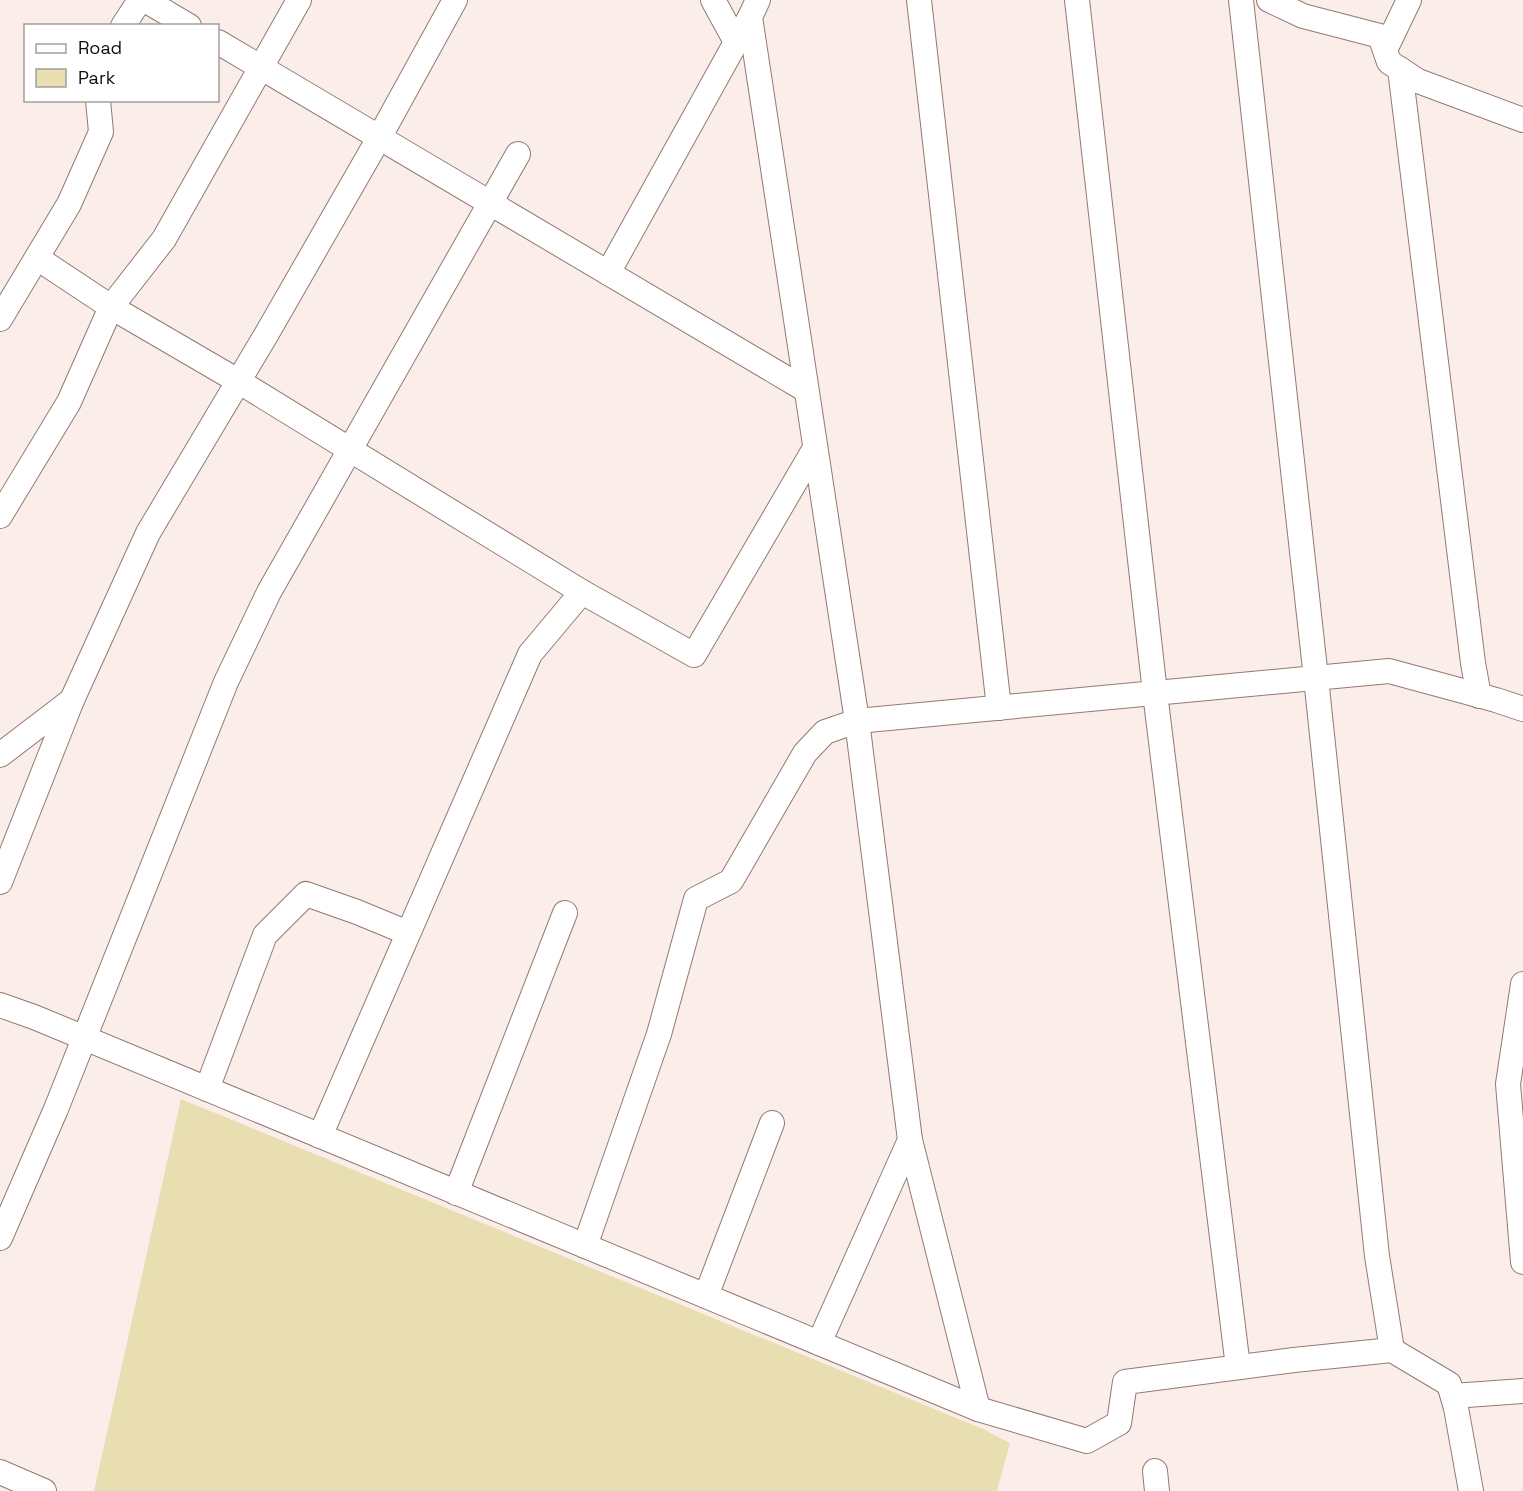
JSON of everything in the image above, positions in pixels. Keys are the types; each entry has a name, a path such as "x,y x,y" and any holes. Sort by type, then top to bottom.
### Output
{"street":[{"path":"124,24 140,0"},
{"path":"146,0 186,24"},
{"path":"0,516 69,402 111,308 164,238 299,0"},
{"path":"0,882 72,700 148,533 379,138 455,0"},
{"path":"713,0 736,42"},
{"path":"919,0 999,708"},
{"path":"1077,0 1155,693 1238,1367"},
{"path":"1241,0 1377,1256 1392,1350"},
{"path":"1269,0 1303,16 1380,36 1389,62 1418,81 1522,115"},
{"path":"1385,50 1409,0"},
{"path":"608,273 754,8"},
{"path":"754,8 806,390 857,721 910,1140 978,1409"},
{"path":"219,43 806,390"},
{"path":"1400,69 1473,663 1479,696"},
{"path":"0,320 69,204 100,132 98,102"},
{"path":"0,1238 56,1108 226,682 269,592 518,154"},
{"path":"37,258 111,308 238,381 582,592 694,654 815,448"},
{"path":"320,1136 530,654 582,592"},
{"path":"585,1246 659,1034 696,899 731,881 805,753 825,732 857,721 1389,671 1523,709"},
{"path":"0,755 72,700"},
{"path":"207,1089 265,935 306,894 408,933"},
{"path":"456,1193 565,913"},
{"path":"1523,984 1515,1087 1523,1262"},
{"path":"0,1005 34,1017 978,1409 1087,1441 1119,1423 1125,1382 1392,1350 1449,1384 1456,1408 1471,1491"},
{"path":"706,1296 772,1123"},
{"path":"819,1343 910,1140"},
{"path":"1453,1396 1523,1391"},
{"path":"1,1476 44,1491"}],"green space":[{"path":"181,1099 983,1429 1010,1443 997,1491 94,1491"}]}
